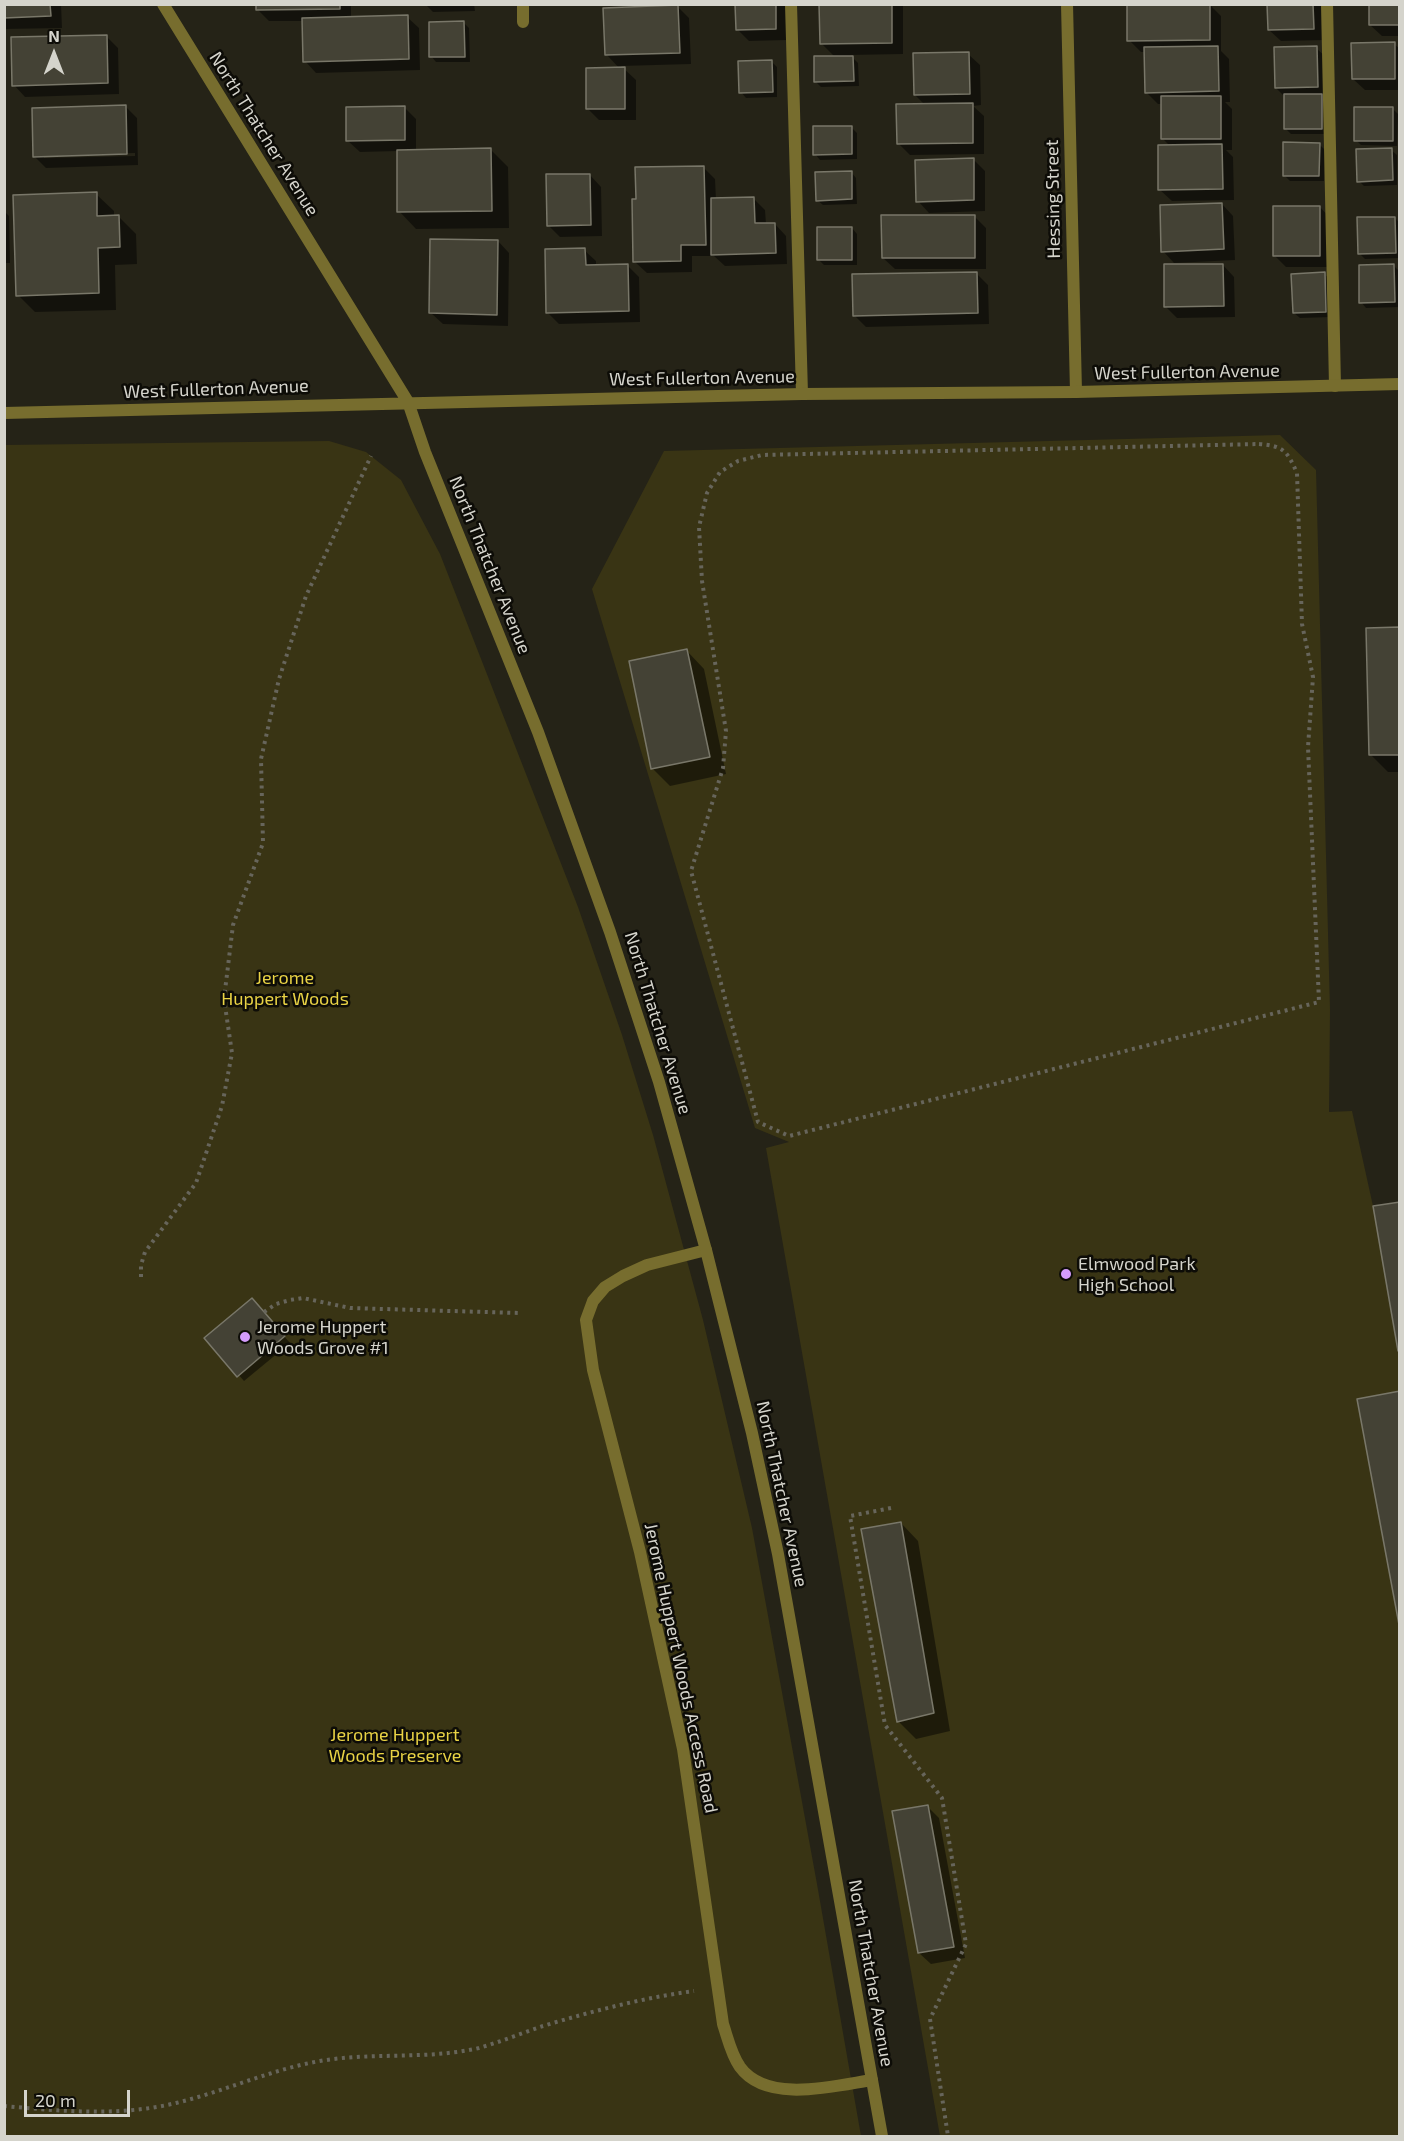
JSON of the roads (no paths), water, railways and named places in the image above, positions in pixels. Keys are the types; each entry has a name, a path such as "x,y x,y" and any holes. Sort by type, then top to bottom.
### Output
{"street":[{"name":"North Thatcher Avenue","path":"163,4 408,402 425,452 538,732 610,932 659,1082 706,1250 752,1433 777,1554 882,2136"},
{"path":"523,4 523,22"},
{"path":"791,4 802,394"},
{"name":"Hessing Street","path":"1066,4 1076,392"},
{"path":"1327,4 1335,386"},
{"name":"West Fullerton Avenue","path":"4,412 802,394 1076,392 1400,384"},
{"name":"Jerome Huppert Woods Access Road","path":"706,1250 647,1265 623,1276 605,1287 593,1301 586,1320 594,1370 640,1552 683,1749 723,2024 731,2051 741,2068 756,2082 779,2089 809,2090 872,2080"}],"place":[{"name":"Elmwood Park High School","path":"1066,1274"},
{"name":"Jerome Huppert Woods Grove #1","path":"245,1337"}],"park label":[{"name":"Jerome Huppert Woods","path":"285,988"},
{"name":"Jerome Huppert Woods Preserve","path":"395,1745"}]}
